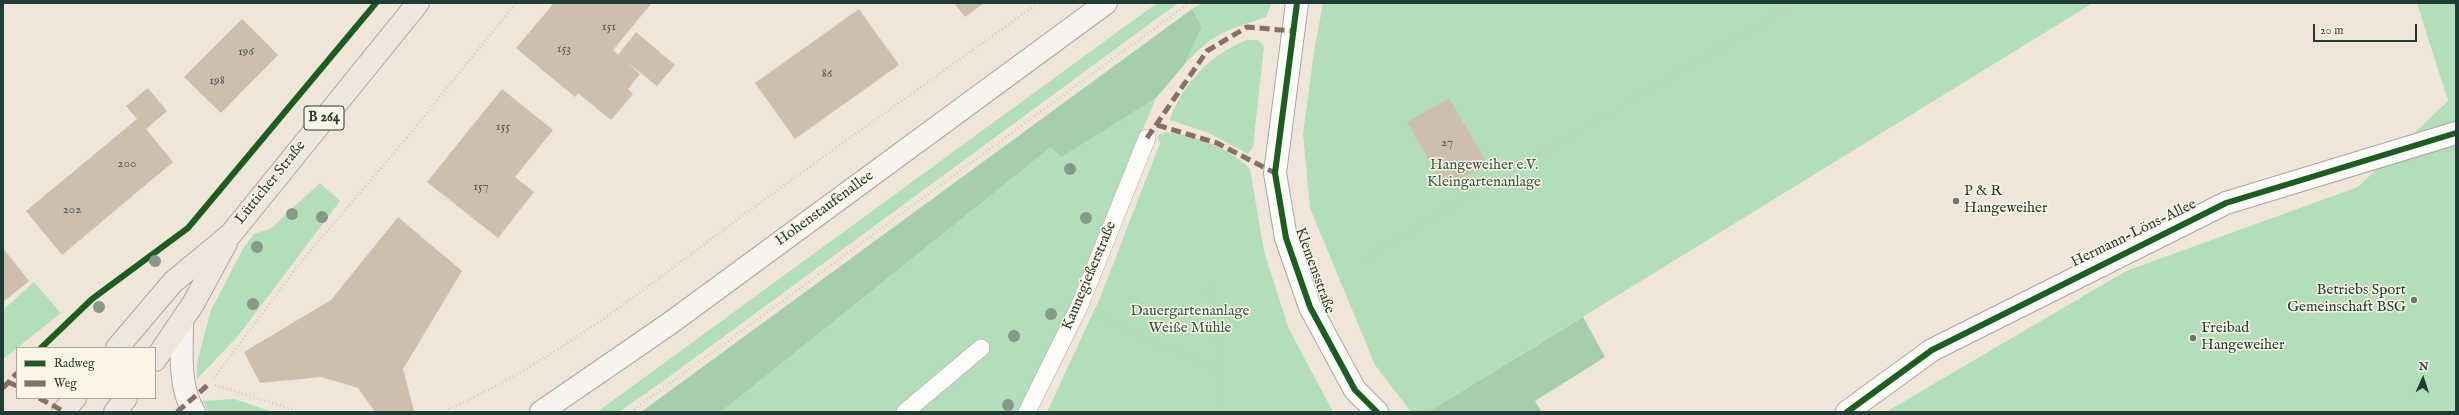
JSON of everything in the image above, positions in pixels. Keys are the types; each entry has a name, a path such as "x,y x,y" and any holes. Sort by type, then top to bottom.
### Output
{"main road":[{"name":"Lütticher Straße","path":"156,359 182,322 231,234 418,3"},
{"name":"Hohenstaufenallee","path":"541,412 669,324 1106,3"},
{"name":"Lütticher Straße","path":"117,347 173,282 231,234"},
{"path":"182,322 182,370 189,402 194,412"},
{"path":"63,412 74,399"},
{"path":"116,412 125,399"}],"street":[{"name":"Klemensstraße","path":"1297,3 1274,173 1286,238 1310,307 1355,390 1377,412"},
{"name":"Hermann-Löns-Allee","path":"1847,412 1932,350 2226,203 2456,132"}],"lane":[{"name":"Kannegießerstraße","path":"1027,412 1079,307 1148,138"},
{"path":"906,412 981,348"}],"path":[{"path":"301,412 209,384 304,258 400,146 516,3"},
{"path":"441,412 468,401 529,368 601,321 743,215 1038,3"},
{"path":"631,412 1189,3"},
{"path":"1448,6 1453,3"},
{"path":"1365,258 1795,3"},
{"path":"1208,284 1220,372 1223,412"},
{"path":"1079,307 1220,372"}],"green space":[{"path":"1157,3 1178,3 666,379 619,412 597,412"},
{"path":"1202,3 1272,3 1266,17 1231,29 1213,39 1204,45 1184,65 1202,27 1192,9"},
{"name":"Hangeweiher e.V. Kleingartenanlage","path":"1323,3 2093,3 1428,412 1411,412 1375,365 1310,208 1303,134 1314,52"},
{"name":"Freibad Hangeweiher","path":"2417,3 2456,3 2456,412 1886,412 2126,271 2358,187 2448,101"},
{"path":"1192,9 1202,27 1184,65 1156,98 1061,157 1051,147 721,412 641,412"},
{"path":"1247,40 1258,40 1264,46 1253,147 1248,154 1209,133 1170,120 1182,95 1200,72 1222,53"},
{"path":"1156,98 1102,227 1072,307 1017,412 721,412 1051,147 1061,156"},
{"name":"Dauergartenanlage Weiße Mühle","path":"1165,132 1176,133 1210,143 1242,161 1250,169 1264,251 1288,327 1333,412 1047,412 1100,298 1160,143 1157,136"},
{"path":"320,183 340,201 238,336 197,379 197,363 211,310 244,247 254,234 270,229"},
{"path":"34,282 61,313 18,347 16,347 16,349 3,359 3,310"},
{"path":"1583,317 1605,357 1535,401 1542,412 1428,412"},
{"path":"234,399 273,412 208,412 203,401"}],"building":[{"path":"554,3 651,4 613,50 640,74 628,89 633,94 611,120 578,93 575,97 516,48"},
{"path":"954,3 984,3 965,17"},
{"path":"859,9 899,65 795,139 755,83"},
{"path":"242,19 278,55 221,113 184,77"},
{"path":"636,32 675,65 657,86 618,55"},
{"path":"148,88 167,111 146,129 173,162 62,255 26,211 137,119 126,106"},
{"path":"502,89 553,130 515,177 534,192 498,238 427,182"},
{"path":"1449,98 1487,163 1445,188 1407,122"},
{"path":"398,217 462,271 403,369 414,411 375,412 358,388 321,377 260,383 244,352 331,300"},
{"path":"3,248 29,281 3,302"}],"marked path":[{"path":"1147,138 1207,51 1247,27 1293,31"},
{"path":"1157,125 1217,143 1275,173"},
{"path":"3,388 16,374"},
{"path":"8,382 16,386"},
{"path":"177,412 209,384"},
{"path":"41,399 65,412"}],"cycle path":[{"path":"42,347 92,299 188,228 376,3"},
{"path":"1297,3 1275,173 1286,238 1310,307 1355,390 1377,412"},
{"path":"1847,412 1932,350 2226,203 2456,133"}],"place":[{"name":"P & R Hangeweiher","path":"1956,201"},
{"name":"Betriebs Sport Gemeinschaft BSG","path":"2414,300"},
{"name":"Freibad Hangeweiher","path":"2193,338"}]}
